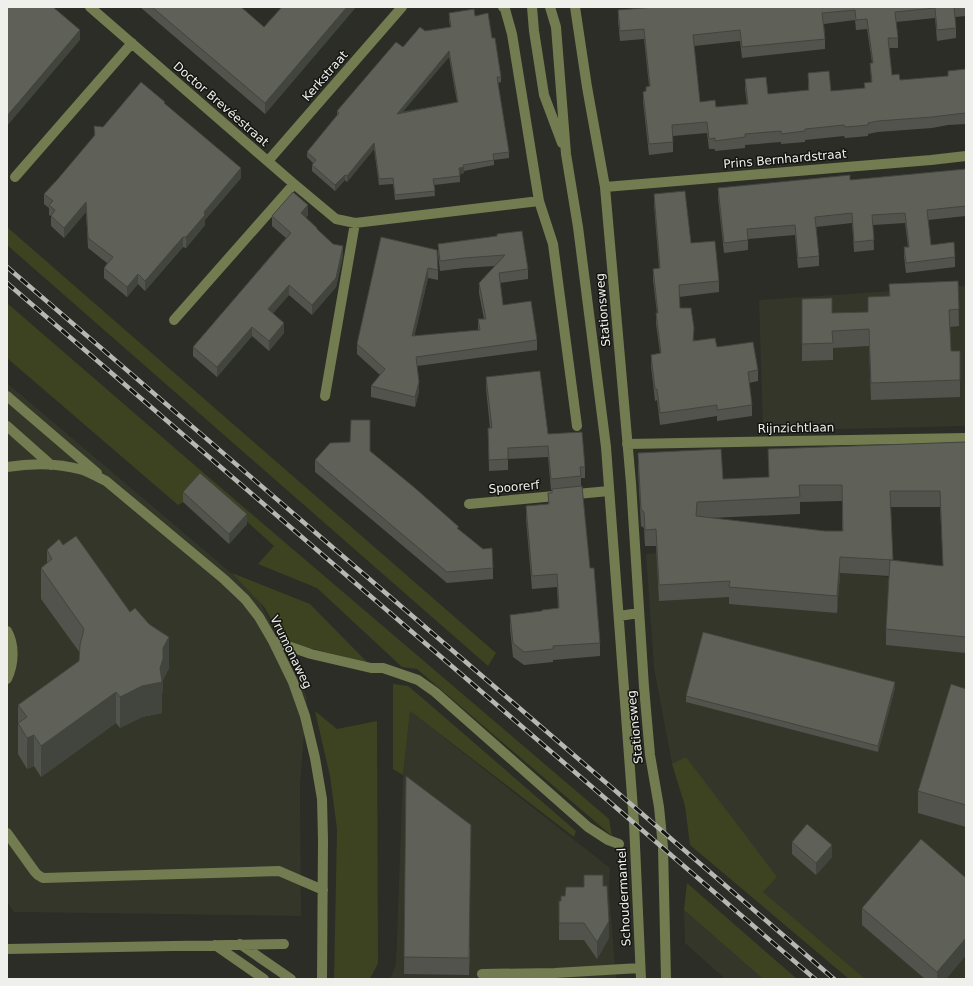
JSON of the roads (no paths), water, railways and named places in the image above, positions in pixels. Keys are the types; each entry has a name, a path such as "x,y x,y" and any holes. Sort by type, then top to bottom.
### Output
{"street":[{"name":"Doctor Brevéestraat","path":"90,7 294,184 336,218 355,223 539,201"},
{"name":"Kerkstraat","path":"268,161 402,7"},
{"path":"503,7 505,9 512,34 539,201 553,244 577,426"},
{"name":"Stationsweg","path":"532,7 534,31 544,95 566,154"},
{"name":"Stationsweg","path":"550,7 558,40 566,154 579,234 606,447 633,814"},
{"name":"Stationsweg","path":"575,7 605,187 627,444 650,755 659,807 662,838 666,979"},
{"path":"15,177 132,43"},
{"name":"Prins Bernhardstraat","path":"605,187 966,156"},
{"path":"174,320 294,184"},
{"path":"324,396 355,223"},
{"path":"7,396 106,481"},
{"path":"7,426 51,465"},
{"name":"Rijnzichtlaan","path":"627,444 966,438"},
{"name":"Vrumonaweg","path":"7,467 34,464 66,466 82,470 106,481 224,580 245,599 259,618 273,641 293,682 305,716 315,758 322,799 322,979"},
{"name":"Spoorerf","path":"469,504 609,492"},
{"path":"619,616 639,612"},
{"path":"7,631 11,638 12,664 7,679"},
{"path":"273,641 310,654 371,668 383,668 418,680 435,692 588,827 608,840 619,844"},
{"name":"Schoudermantel","path":"633,814 641,979"},
{"path":"7,833 35,872 43,878 279,871 323,890"},
{"path":"240,944 291,979"},
{"path":"7,949 284,944"},
{"path":"214,945 264,979"},
{"path":"482,974 555,973 640,968"}],"railway":[{"path":"7,267 834,979"},
{"path":"7,283 815,979"}]}
